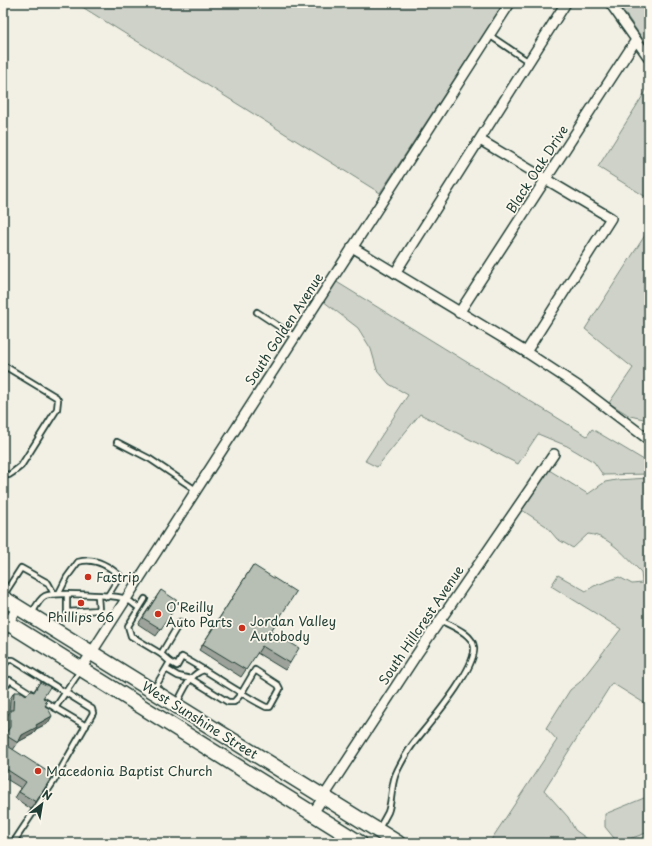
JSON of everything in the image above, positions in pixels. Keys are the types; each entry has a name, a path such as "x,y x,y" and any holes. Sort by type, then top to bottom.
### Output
{"main road":[{"name":"West Sunshine Street","path":"3,597 398,843"},
{"name":"West Sunshine Street","path":"5,625 81,669 357,842"}],"street":[{"name":"South Golden Avenue","path":"81,669 510,3"},
{"path":"395,273 566,3"},
{"path":"610,3 649,58"},
{"name":"Black Oak Drive","path":"460,313 636,40"},
{"path":"480,140 611,218 526,352"},
{"path":"352,247 526,352 578,386 649,440"},
{"name":"South Hillcrest Avenue","path":"312,813 440,620 554,454"},
{"path":"5,625 18,607"}],"lane":[{"path":"489,35 529,62"},
{"path":"257,312 294,337"},
{"path":"3,365 56,397 58,400 57,409 21,466 9,475 3,474"},
{"path":"117,442 150,459 196,490"},
{"path":"56,594 78,562 97,561 101,562 120,576 107,597"},
{"path":"3,597 22,568 48,583 56,594"},
{"path":"31,615 41,599 45,596 56,594 126,599 139,608"},
{"path":"67,594 68,612 78,609 99,610 98,596"},
{"path":"145,599 128,626 131,636 161,654 177,666 182,658 204,670 241,694 266,707 270,707 280,689 278,685 255,670 241,694 234,702 228,702 191,680 178,676 166,669"},
{"path":"377,831 388,811 395,776 412,746 462,680 473,658 475,648 473,641 467,635 440,620"},
{"path":"161,654 180,622"},
{"path":"3,667 8,660 13,660 92,709 93,713 54,781 13,843"},
{"path":"153,690 170,662"},
{"path":"55,708 81,669"},
{"path":"176,705 191,680 200,671 204,670"},
{"path":"3,690 10,680 32,694"},
{"path":"42,700 86,726"}],"shaded area":[{"path":"76,3 504,3 380,193"},
{"path":"618,3 649,3 649,48"},
{"path":"649,86 649,205 646,197 598,167"},
{"path":"649,229 648,420 630,416 609,403 633,368 585,329"},
{"path":"335,281 587,436 592,429 649,463 649,474 603,475 594,462 567,446 538,434 518,464 420,414 377,467 365,461 408,395 389,384 377,370 371,349 358,328 323,301"},
{"path":"549,470 588,494 605,482 649,478 649,706 612,683 544,790 568,817 575,830 593,843 489,843 557,740 546,728 570,690 580,682 621,629 551,586 558,575 586,591 594,586 619,577 632,584 642,583 641,572 610,543 588,534 573,548 557,539 546,526 522,510"},
{"path":"649,796 649,832 618,843 605,827 605,814"}],"building":[{"name":"Jordan Valley Autobody","path":"253,565 296,592 271,631 299,648 290,663 262,646 246,670 203,644"},
{"name":"O'Reilly Auto Parts","path":"161,590 179,602 161,629 143,618"},
{"name":"Macedonia Baptist Church","path":"40,682 50,687 43,698 47,700 45,702 47,703 45,706 48,708 52,716 36,725 37,727 22,735 18,743 5,735 10,727 10,710 13,710 14,692 22,692 26,695 31,691 34,692"},
{"path":"3,743 53,775 36,802 19,792 26,782 3,767"}],"place":[{"name":"Fastrip","path":"88,577"},
{"name":"Phillips 66","path":"81,603"},
{"name":"O'Reilly Auto Parts","path":"158,614"},
{"name":"Jordan Valley Autobody","path":"242,628"},
{"name":"Macedonia Baptist Church","path":"38,771"}]}
